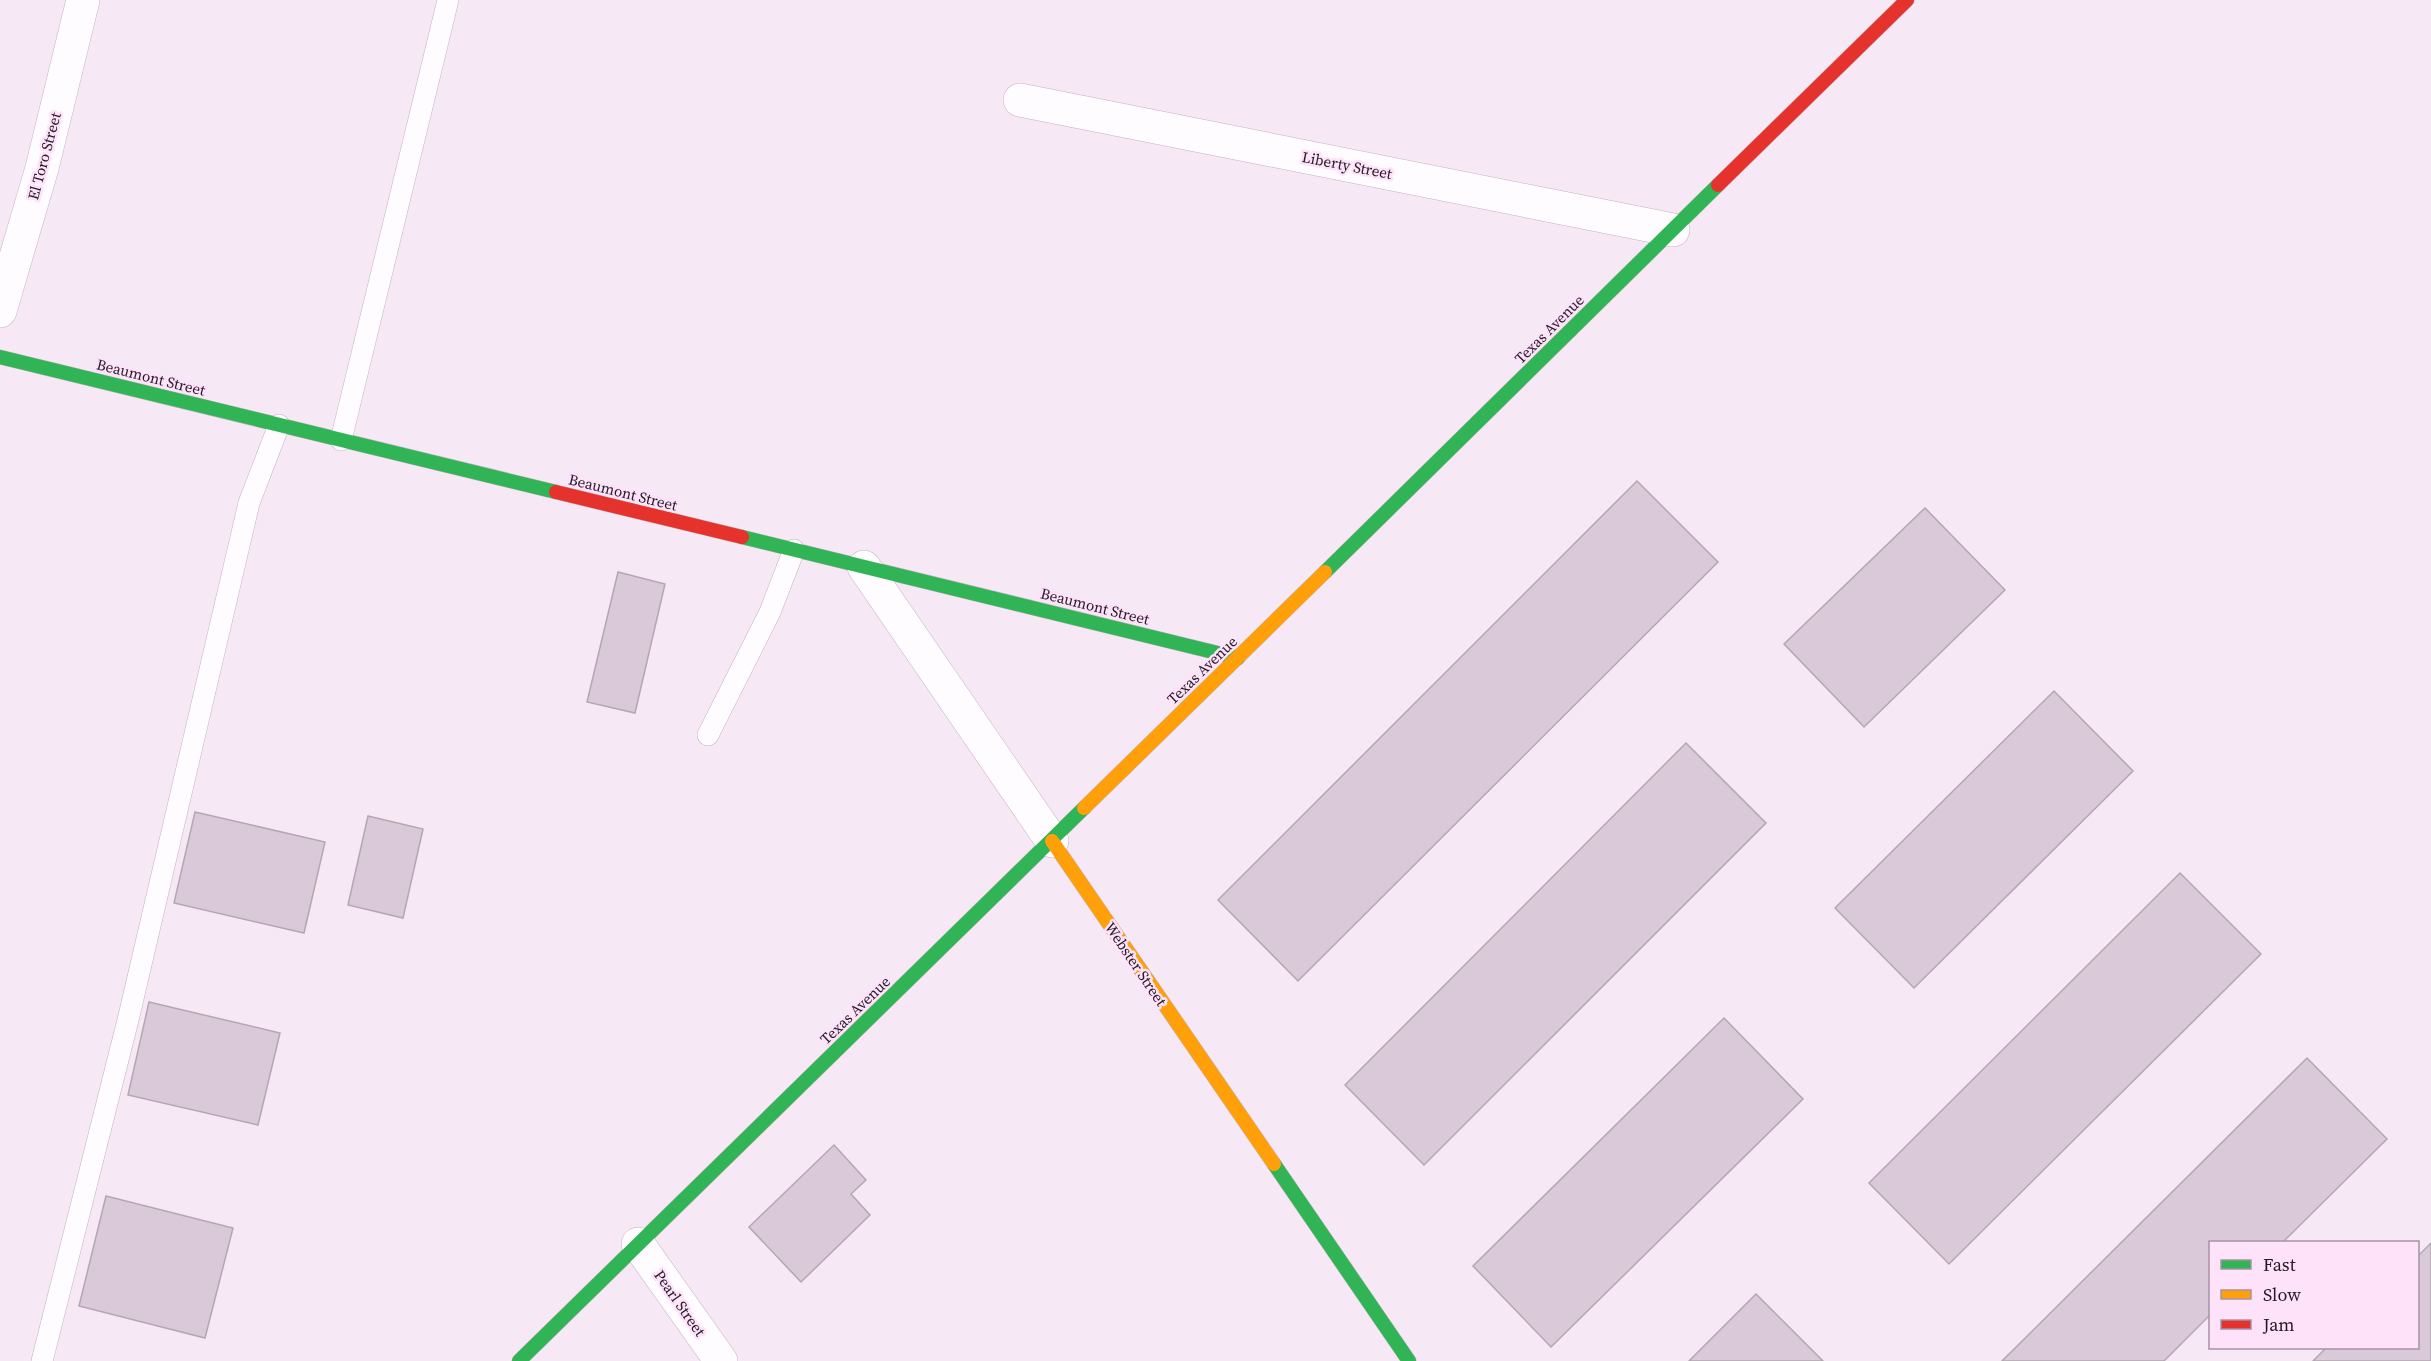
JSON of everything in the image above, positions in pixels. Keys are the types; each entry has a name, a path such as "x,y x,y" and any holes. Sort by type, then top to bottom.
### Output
{"street":[{"name":"El Toro Street","path":"0,311 42,168 83,0"},
{"name":"Texas Avenue","path":"519,1361 1052,841 1906,0"},
{"name":"Liberty Street","path":"1020,100 1673,230"},
{"name":"Beaumont Street","path":"0,357 1238,658"},
{"name":"Webster Street","path":"864,567 1409,1361"},
{"name":"Pearl Street","path":"638,1244 722,1361"}],"lane":[{"path":"341,440 448,0"},
{"path":"42,1361 128,1020 249,503 279,425"},
{"path":"708,735 770,612 794,550"}],"building":[{"path":"1637,481 1718,562 1298,981 1218,900"},
{"path":"1925,508 2005,590 1864,727 1784,644"},
{"path":"618,572 665,584 635,713 587,702"},
{"path":"2054,691 2133,771 1914,988 1835,908"},
{"path":"1686,743 1766,823 1424,1165 1345,1085"},
{"path":"195,812 325,842 304,933 174,903"},
{"path":"368,816 423,829 403,918 348,905"},
{"path":"2180,873 2261,954 1949,1264 1869,1183"},
{"path":"149,1002 280,1033 258,1125 128,1095"},
{"path":"1724,1018 1803,1099 1551,1347 1473,1266"},
{"path":"2307,1058 2387,1139 2284,1241 2209,1241 2209,1316 2164,1361 2002,1361"},
{"path":"834,1145 866,1180 851,1194 870,1215 801,1282 749,1227"},
{"path":"106,1196 233,1228 205,1338 79,1306"},
{"path":"2431,1243 2431,1361 2313,1361 2325,1349 2419,1349 2419,1255"},
{"path":"1756,1294 1823,1361 1689,1361"}],"traffic: fast":[{"path":"1325,572 1718,185"},
{"path":"0,357 556,492"},
{"path":"742,537 1238,658"},
{"path":"519,1361 1084,808"},
{"path":"1274,1164 1409,1361"}],"traffic: slow":[{"path":"1084,808 1325,572"},
{"path":"1052,841 1274,1164"}],"traffic: jam":[{"path":"1718,185 1907,0"},
{"path":"556,492 742,537"}]}
